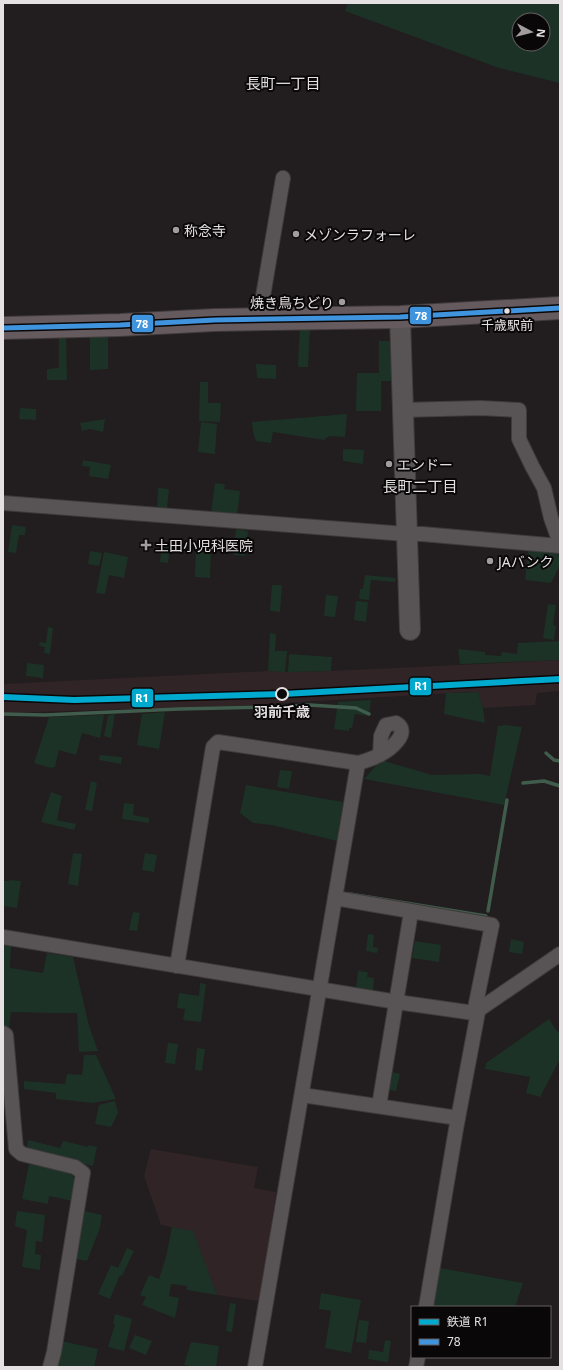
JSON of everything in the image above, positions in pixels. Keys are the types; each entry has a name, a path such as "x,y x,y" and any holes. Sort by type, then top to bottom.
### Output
{"main road":[{"path":"3,328 400,317 560,308"}],"street":[{"path":"259,320 283,178"},
{"path":"400,317 410,630"},
{"path":"402,410 473,408 519,410 519,439 544,488 551,518 560,543"},
{"path":"3,503 422,534 560,546"},
{"path":"177,966 213,747 218,742 358,763 380,755"},
{"path":"255,1367 358,763"},
{"path":"334,898 492,925 426,1306"},
{"path":"379,1106 411,912"},
{"path":"3,937 320,990 476,1012 560,954"},
{"path":"3,1033 6,1035 16,1149 22,1154 75,1167 83,1173 54,1352 50,1367"},
{"path":"302,1095 458,1118"}],"shaded area":[{"path":"560,660 560,691 537,693 535,705 483,708 478,692 468,692 234,706 3,713 3,684 268,671 331,671"},
{"path":"151,1149 258,1167 254,1188 276,1192 260,1301 217,1295 193,1232 161,1225 144,1176"}],"green space":[{"path":"348,3 560,3 560,83 499,68 345,11"},
{"path":"300,326 310,327 308,367 298,367"},
{"path":"90,332 108,332 108,369 90,370"},
{"path":"59,335 66,335 67,380 47,380 47,369 59,368"},
{"path":"379,341 389,341 391,346 391,381 381,381 381,411 356,411 357,373 379,373"},
{"path":"256,364 276,365 276,379 257,378"},
{"path":"200,382 208,382 208,403 221,403 220,422 199,421"},
{"path":"20,408 36,409 36,420 19,419"},
{"path":"347,414 345,437 329,436 324,440 273,432 271,443 256,441 253,432 252,422"},
{"path":"105,419 103,432 90,429 82,431 80,423"},
{"path":"201,422 217,424 215,454 198,452"},
{"path":"343,449 364,450 363,464 343,461"},
{"path":"83,460 111,465 108,479 89,476 90,467 82,466"},
{"path":"215,483 225,484 224,489 240,491 237,516 211,513"},
{"path":"158,488 169,489 167,508 157,507"},
{"path":"12,525 26,527 25,535 19,535 16,553 8,552"},
{"path":"236,529 248,531 245,556 233,555"},
{"path":"162,543 170,544 168,563 160,562"},
{"path":"529,547 552,550 560,556 560,565 551,583 525,580"},
{"path":"196,548 211,549 210,578 195,577"},
{"path":"90,551 102,553 99,566 88,564"},
{"path":"104,552 128,557 124,578 109,575 105,594 96,593"},
{"path":"365,575 396,578 395,582 371,580 369,600 359,599 360,589 363,589"},
{"path":"272,585 282,585 280,612 270,611"},
{"path":"326,595 338,596 335,617 324,616"},
{"path":"356,601 368,602 366,622 354,620"},
{"path":"548,604 556,605 553,625 556,626 554,640 543,638"},
{"path":"48,627 53,628 50,654 44,653 45,647 39,646 40,642 46,643"},
{"path":"270,633 276,634 275,651 287,651 285,672 268,671"},
{"path":"560,641 560,660 460,664 458,649 485,652 485,655 501,656 502,652 517,654 518,643"},
{"path":"289,654 332,657 331,671 288,672"},
{"path":"27,663 44,665 43,678 26,676"},
{"path":"478,692 483,708 485,723 444,714 446,693"},
{"path":"371,700 369,716 355,714 352,728 349,728 349,731 334,729 338,702"},
{"path":"165,712 159,749 137,745 142,714"},
{"path":"115,714 111,738 104,736 108,715"},
{"path":"104,715 100,738 82,733 76,755 59,750 55,767 51,768 34,763 49,717"},
{"path":"507,725 522,727 504,805 364,779 381,760 432,775 480,774 490,776 498,726"},
{"path":"100,755 122,757 121,764 99,760"},
{"path":"280,770 292,771 289,789 277,787"},
{"path":"91,781 97,783 92,811 85,810"},
{"path":"246,785 343,802 337,841 272,825 253,823 240,813"},
{"path":"51,792 62,796 57,820 76,824 74,830 41,822"},
{"path":"124,803 134,804 133,815 149,818 149,823 122,819"},
{"path":"73,853 82,854 78,886 68,884"},
{"path":"145,853 157,855 154,872 142,870"},
{"path":"3,881 21,881 17,908 3,906"},
{"path":"133,912 140,913 137,931 129,930"},
{"path":"368,934 374,935 373,947 378,948 377,953 366,951"},
{"path":"511,939 524,942 522,954 509,952"},
{"path":"415,941 441,945 439,962 412,958"},
{"path":"3,945 11,946 10,968 43,973 47,953 73,957 89,1026 98,1051 79,1052 77,1013 11,1012 9,1029 3,1024"},
{"path":"358,971 368,972 367,977 374,978 373,990 356,988"},
{"path":"200,983 206,984 201,1022 183,1020 185,1009 177,1008 179,993 199,996"},
{"path":"549,1019 556,1030 560,1033 560,1059 540,1097 526,1093 530,1077 485,1069 486,1063"},
{"path":"168,1043 178,1044 175,1064 165,1063"},
{"path":"197,1048 205,1049 202,1071 195,1070"},
{"path":"84,1055 96,1055 116,1099 92,1103 56,1099 56,1093 24,1089 24,1081 65,1084 67,1074 82,1075"},
{"path":"393,1072 400,1074 396,1091 389,1090"},
{"path":"115,1101 118,1113 111,1127 95,1124 99,1105"},
{"path":"28,1140 60,1148 63,1141 88,1147 89,1145 97,1147 93,1166 30,1151 27,1146"},
{"path":"29,1164 70,1172 76,1182 73,1201 49,1196 48,1204 22,1199"},
{"path":"17,1211 45,1215 42,1242 36,1241 35,1254 41,1255 40,1270 22,1267 27,1230 15,1226"},
{"path":"85,1211 102,1215 100,1228 87,1261 76,1259"},
{"path":"172,1227 193,1231 217,1295 187,1290 187,1286 171,1284 169,1296 179,1298 175,1318 142,1305 146,1297 140,1295 149,1275 159,1279 166,1257"},
{"path":"127,1248 134,1251 122,1276 120,1275 110,1299 98,1294 111,1265 118,1268"},
{"path":"440,1268 523,1283 515,1306 432,1306"},
{"path":"321,1293 361,1300 351,1353 325,1348 331,1311 319,1309"},
{"path":"230,1303 236,1304 232,1332 226,1331"},
{"path":"115,1314 132,1319 124,1351 108,1347 115,1324 113,1324"},
{"path":"359,1320 369,1321 366,1343 356,1342"},
{"path":"135,1335 152,1341 146,1355 129,1348"},
{"path":"385,1340 391,1341 388,1362 368,1359 369,1350 383,1352"},
{"path":"61,1341 98,1349 94,1367 56,1367"},
{"path":"191,1342 219,1346 216,1367 195,1367 184,1365"}],"waterway":[{"path":"3,714 45,715 310,705 356,708 369,714"},
{"path":"546,753 554,760 560,761"},
{"path":"523,783 544,781 560,786"},
{"path":"488,911 507,800"},
{"path":"350,894 486,916"}],"rail line":[{"name":"R1","path":"3,697 74,700 283,694 560,679"}],"transit line":[{"name":"78","path":"3,328 120,325 215,320 400,317 560,308"}],"place":[{"name":"称念寺","path":"176,230"},
{"name":"メゾンラフォーレ","path":"296,234"},
{"name":"焼き鳥ちどり","path":"342,302"},
{"name":"千歳駅前","path":"507,311"},
{"name":"エンドー","path":"389,464"},
{"name":"土田小児科医院","path":"146,545"},
{"name":"JAバンク","path":"490,561"},
{"name":"羽前千歳","path":"282,694"}],"district":[{"name":"長町一丁目","path":"283,83"},
{"name":"長町二丁目","path":"420,486"}]}
